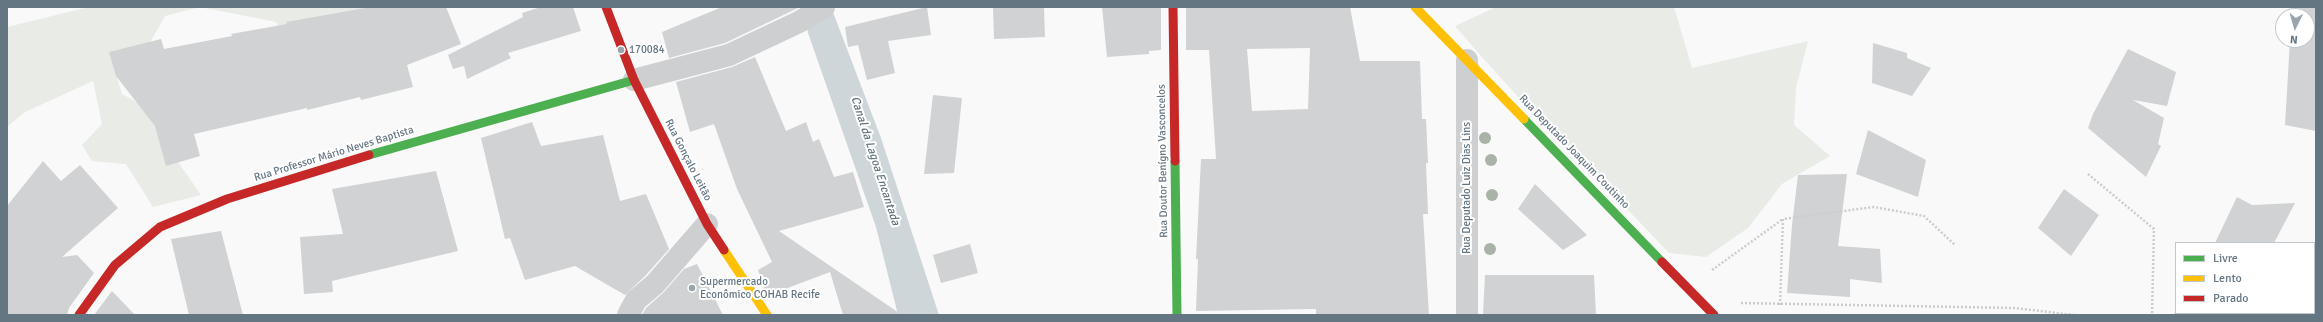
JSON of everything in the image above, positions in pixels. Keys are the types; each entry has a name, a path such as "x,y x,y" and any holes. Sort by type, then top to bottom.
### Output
{"street":[{"name":"Rua Gonçalo Leitão","path":"606,7 634,80 707,224 767,315"},
{"path":"634,80 729,55 798,22 824,7"},
{"name":"Rua Doutor Benígno Vasconcelos","path":"1173,7 1177,315"},
{"name":"Rua Deputado Joaquim Coutinho","path":"1415,7 1689,287 1714,315"},
{"name":"Rua Deputado Luiz Dias Lins","path":"1467,60 1467,315"},
{"name":"Rua Professor Mário Neves Baptista","path":"79,315 114,264 160,227 227,199 332,166 634,80"},
{"path":"628,315 636,300 655,284 707,224"}],"path":[{"path":"2088,174 2154,229 2152,315"},
{"path":"1689,287 1783,219 1874,207 1924,216 1955,245"},
{"path":"1780,305 1783,219"},
{"path":"1703,302 1780,305 2015,308 2074,315"}],"shaded area":[{"path":"89,7 200,7 165,16 147,48 114,67 122,94 150,110 164,142 201,195 153,207 126,164 92,161 82,145 102,124 93,81 25,112 7,127 7,27"},
{"path":"200,7 385,7 290,46 276,22"},
{"path":"1496,7 1674,7 1692,68 1808,41 1796,88 1794,125 1830,156 1782,184 1748,228 1706,257 1669,253 1533,113 1455,26"}],"water":[{"name":"Canal da Lagoa Encantada","path":"803,7 831,7 881,138 939,315 898,315 876,227 808,33"}],"building":[{"path":"371,7 446,7 461,44 407,65 413,87 361,100 360,97 194,134 200,156 166,166 155,126 116,76 109,52 161,39 164,49 232,36 231,34 287,24 286,22"},
{"path":"541,7 573,7 581,31 508,53 511,58 467,79 464,66 453,69 448,55 523,17 522,13"},
{"path":"722,7 800,7 725,43 669,58 662,32"},
{"path":"927,7 931,35 888,41 895,73 867,80 858,45 848,47 845,27"},
{"path":"993,7 1044,7 1045,37 994,39"},
{"path":"1102,7 1161,7 1161,50 1149,51 1149,54 1107,57"},
{"path":"1186,7 1350,7 1360,61 1420,61 1422,119 1426,119 1428,163 1426,163 1428,214 1423,214 1429,315 1316,315 1316,309 1196,311 1198,259 1196,259 1201,159 1216,159 1209,50 1186,50","holes":["1310,48 1308,109 1252,111 1247,49"]},
{"path":"2316,7 2316,131 2285,125 2290,48 2315,48 2315,8 2296,8"},
{"path":"1873,43 1907,53 1907,58 1931,68 1912,96 1872,83"},
{"path":"2128,49 2176,72 2167,106 2133,100 2164,118 2158,144 2161,146 2146,177 2088,128 2093,114"},
{"path":"755,57 786,131 806,122 813,142 819,139 834,177 853,172 864,207 779,231 902,315 843,315 830,272 769,295 764,288 758,270 772,262 737,189 714,124 690,132 676,82 732,67"},
{"path":"933,95 962,98 954,173 924,174"},
{"path":"532,122 541,146 603,135 620,201 646,194 669,249 646,275 625,295 575,266 525,280 510,238 505,239 481,138"},
{"path":"1868,130 1926,160 1918,197 1856,174"},
{"path":"43,161 61,181 80,165 118,208 62,257 77,255 94,273 69,308 67,315 7,315 7,206"},
{"path":"436,171 458,251 332,281 333,292 304,294 300,237 343,234 332,189"},
{"path":"1847,174 1838,246 1880,249 1882,283 1850,279 1850,297 1787,293 1792,225 1798,175"},
{"path":"1535,184 1587,235 1563,250 1518,209"},
{"path":"2064,189 2099,215 2071,256 2038,228"},
{"path":"2237,197 2252,205 2295,203 2275,242 2215,242"},
{"path":"221,231 243,315 189,315 171,239"},
{"path":"970,244 978,273 941,283 933,255"},
{"path":"697,264 723,315 642,315 646,308 664,292 684,269"},
{"path":"1485,275 1594,275 1596,315 1483,315"},
{"path":"112,291 135,315 94,315"}],"traffic: fast":[{"path":"369,155 634,80"},
{"path":"1524,119 1662,262"},
{"path":"1175,161 1177,315"}],"traffic: slow":[{"path":"1415,7 1524,119"},
{"path":"724,250 767,315"}],"traffic: jam":[{"path":"606,7 634,80 707,224 724,250"},
{"path":"1173,7 1175,161"},
{"path":"79,315 115,265 160,227 227,199 369,155"},
{"path":"1662,262 1714,315"}],"place":[{"name":"170084","path":"621,50"},
{"name":"Supermercado Econômico COHAB Recife","path":"692,288"}]}
